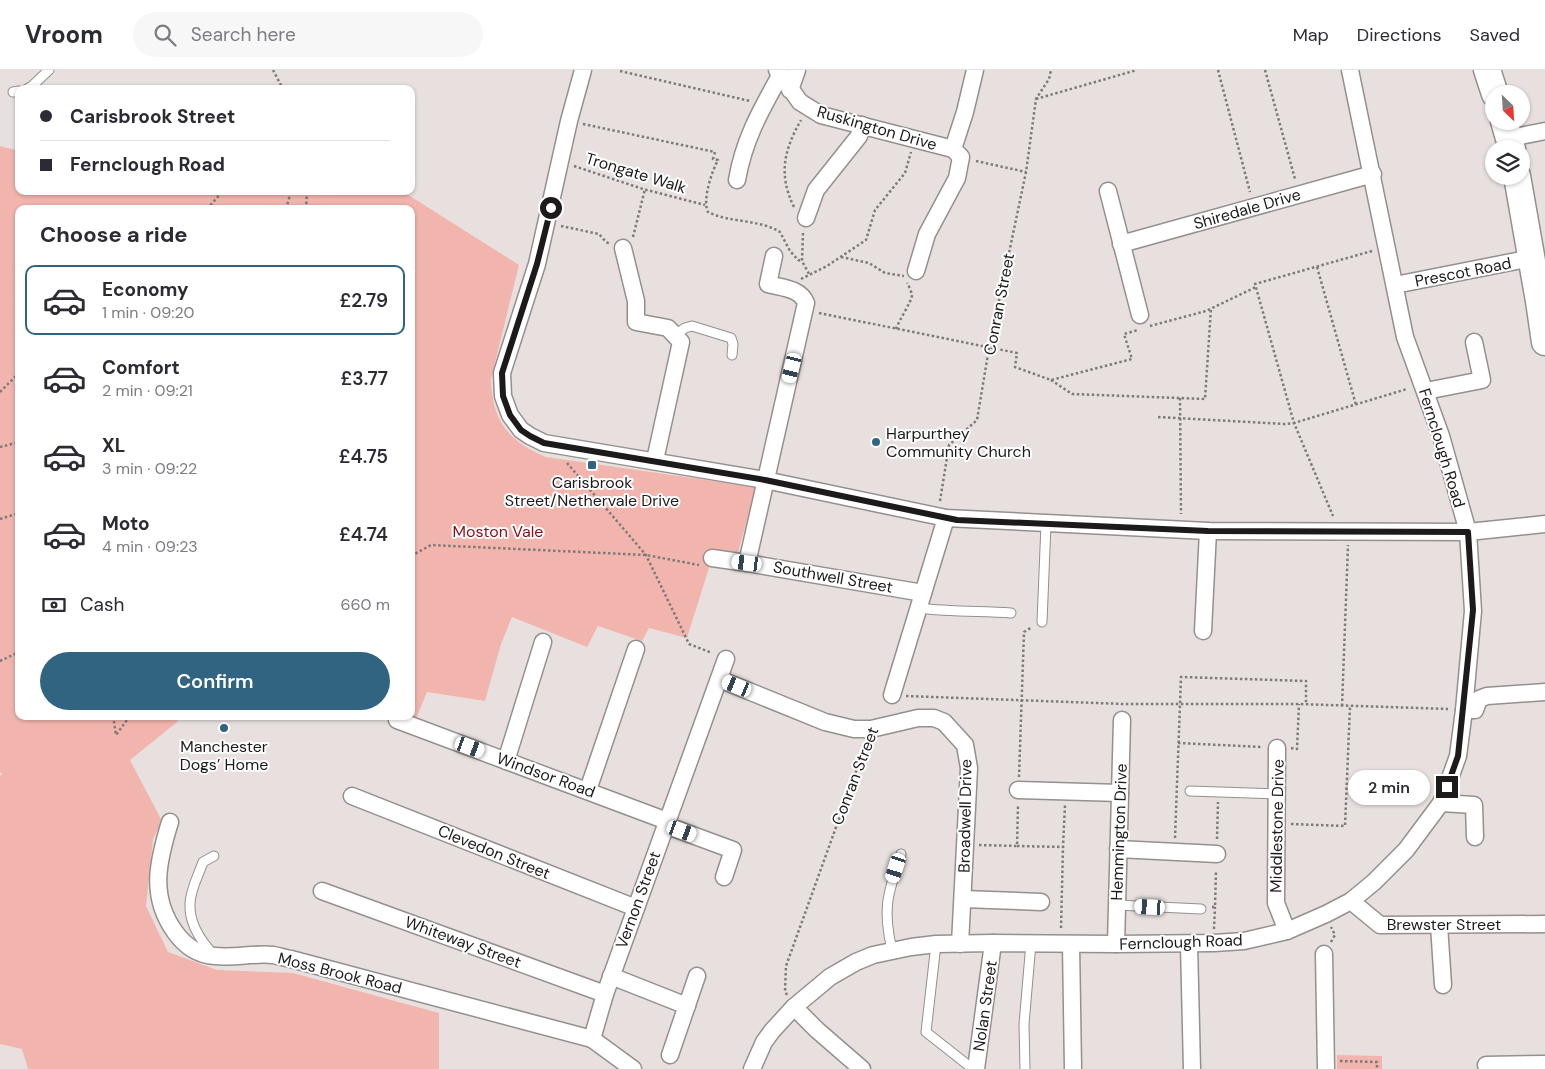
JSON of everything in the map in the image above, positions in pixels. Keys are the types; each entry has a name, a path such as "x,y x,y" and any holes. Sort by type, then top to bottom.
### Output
{"main road":[{"path":"1487,70 1492,85"},
{"path":"1519,185 1545,342"}],"street":[{"path":"583,70 569,121 548,223 537,264 502,373 502,386 506,406 521,430 544,443 655,460 765,480 952,519 1208,531 1468,532 1545,524"},
{"path":"790,90 797,70"},
{"path":"910,274 927,234 956,178 965,112 974,70"},
{"name":"Fernclough Road","path":"752,1069 764,1042 794,1007 830,977 847,967 873,955 892,950 936,944 1214,943 1244,941 1287,931 1351,901 1393,865 1441,803 1458,756 1464,710 1473,610 1468,532 1441,436 1405,337 1350,70"},
{"path":"737,180 750,131 779,72"},
{"name":"Ruskington Drive","path":"779,72 800,102 821,115 914,139 958,156"},
{"path":"806,220 816,190 859,136 862,125"},
{"path":"1508,136 1545,131"},
{"name":"Shiredale Drive","path":"1121,244 1372,174"},
{"path":"1108,191 1140,315"},
{"path":"623,248 636,301 636,322 668,328 681,342 655,460"},
{"path":"747,563 806,303 798,292 768,284 774,256"},
{"name":"Prescot Road","path":"1395,285 1532,258"},
{"path":"1424,388 1482,380 1474,342"},
{"path":"892,695 921,600 952,519"},
{"path":"1203,631 1208,531"},
{"name":"Southwell Street","path":"712,558 747,563 921,600"},
{"path":"506,760 544,642"},
{"path":"588,790 636,649"},
{"name":"Vernon Street","path":"592,1039 604,994 726,659"},
{"name":"Broadwell Drive","path":"719,679 825,722 854,729 871,729 918,718 934,718 944,722 965,745 969,768 960,944"},
{"path":"1464,710 1475,710 1480,699 1486,696 1545,692"},
{"name":"Windsor Road","path":"396,720 588,790 733,850 724,877"},
{"name":"Hemmington Drive","path":"1116,944 1122,720"},
{"name":"Middlestone Drive","path":"1278,748 1276,903 1287,931"},
{"path":"1018,790 1120,793"},
{"name":"Clevedon Street","path":"352,796 636,908"},
{"path":"1441,803 1474,804 1475,837"},
{"name":"Moss Brook Road","path":"170,822 158,866 158,899 169,924 179,938 195,952 214,956 271,955 592,1039"},
{"path":"1118,849 1216,854"},
{"name":"Whiteway Street","path":"322,891 604,994"},
{"path":"963,899 1041,902"},
{"name":"Brewster Street","path":"1351,901 1380,925 1545,924"},
{"path":"1439,925 1442,985"},
{"name":"Nolan Street","path":"974,1069 993,943"},
{"path":"1066,944 1073,1069"},
{"path":"1189,944 1192,1069"},
{"path":"1324,954 1326,1065"},
{"path":"611,976 687,1006"},
{"path":"670,1055 697,976"},
{"path":"794,1007 862,1069"},
{"path":"592,1039 633,1069"},
{"path":"1486,1064 1545,1064"}],"lane":[{"path":"33,85 49,70"},
{"path":"675,335 685,328 692,326 731,338 733,344 732,356"},
{"path":"1042,622 1046,524"},
{"path":"921,600 938,610 1011,612"},
{"path":"1190,791 1277,794"},
{"path":"892,950 886,912 887,896 901,854"},
{"path":"214,856 203,862 190,903 196,930 214,956"},
{"path":"1116,905 1201,909"},
{"path":"1025,1069 1024,1024 1031,943"},
{"path":"936,944 926,1032 974,1069"}],"path":[{"path":"274,70 281,85"},
{"name":"Conran Street","path":"952,519 957,511 940,503 949,445 977,420 989,348 1026,172 1036,99 1049,78 1051,70"},
{"path":"1036,99 1137,70"},
{"path":"1218,70 1254,207"},
{"path":"1265,70 1300,194"},
{"path":"620,71 764,104"},
{"path":"808,108 791,141 784,169 786,185 794,209 806,220 802,240 802,261 808,274"},
{"path":"569,121 715,152 713,159 718,160 712,172 705,206"},
{"path":"789,290 792,285 808,274 841,257 866,240 877,207 905,173 914,139"},
{"path":"958,156 1026,172"},
{"name":"Trongate Walk","path":"560,162 705,206 708,212 716,215 770,226 780,232 795,258 802,261"},
{"path":"548,223 599,234 606,242 623,248 632,239 645,189"},
{"path":"211,205 219,195"},
{"path":"1051,380 1132,359 1124,334 1210,308 1256,287 1256,284 1387,247"},
{"path":"841,257 869,263 885,273 910,274 911,299 896,329"},
{"path":"1317,267 1356,405"},
{"path":"1256,287 1294,423 1344,532 1342,706"},
{"path":"804,310 1017,353 1015,367 1051,380 1072,394 1205,398 1210,308"},
{"path":"0,392 15,377"},
{"path":"1158,417 1285,424 1424,388"},
{"path":"1180,398 1181,530"},
{"path":"0,447 15,443"},
{"path":"561,447 560,455 646,555 689,644 726,659"},
{"path":"0,519 15,514"},
{"path":"415,554 431,545 646,555 706,566 712,558"},
{"path":"1017,846 1024,632 1042,622"},
{"path":"0,661 15,654"},
{"path":"1174,852 1181,677 1306,681 1306,704"},
{"path":"892,695 1021,701 1306,704 1464,710"},
{"path":"1178,743 1297,749 1299,704"},
{"path":"1277,823 1345,826 1350,706"},
{"path":"114,720 116,734 127,720"},
{"name":"Conran Street","path":"794,1007 785,991 786,966 871,729"},
{"path":"1066,792 1063,847 1066,944"},
{"path":"966,844 1063,847"},
{"path":"1214,943 1215,907"},
{"path":"1324,954 1335,935 1326,914"},
{"path":"1326,1065 1377,1062 1377,1069"}],"green space":[{"name":"Moston Vale","path":"0,146 15,150 15,195 408,195 519,265 491,379 492,394 499,418 512,436 533,451 546,457 756,487 737,556 716,549 687,638 649,628 642,641 598,626 587,647 512,617 501,644 485,701 427,692 414,724 406,720 415,720 415,205 15,205 15,720 178,720 130,760 162,821 153,839 146,906 168,952 217,970 293,973 439,1013 439,1069 28,1069 22,1049 0,1044 0,776 2,774 0,772"},
{"path":"1337,1055 1382,1056 1382,1069 1337,1069"}],"place":[{"name":"Harpurthey Community Church","path":"876,442"},
{"name":"Carisbrook Street/Nethervale Drive","path":"592,465"},
{"name":"Manchester Dogs’ Home","path":"224,728"}],"route":[{"path":"551,208 537,264 502,373 503,396 510,415 521,430 544,443 655,460 765,480 957,520 1208,531 1468,532 1473,610 1458,756 1447,787"}]}
